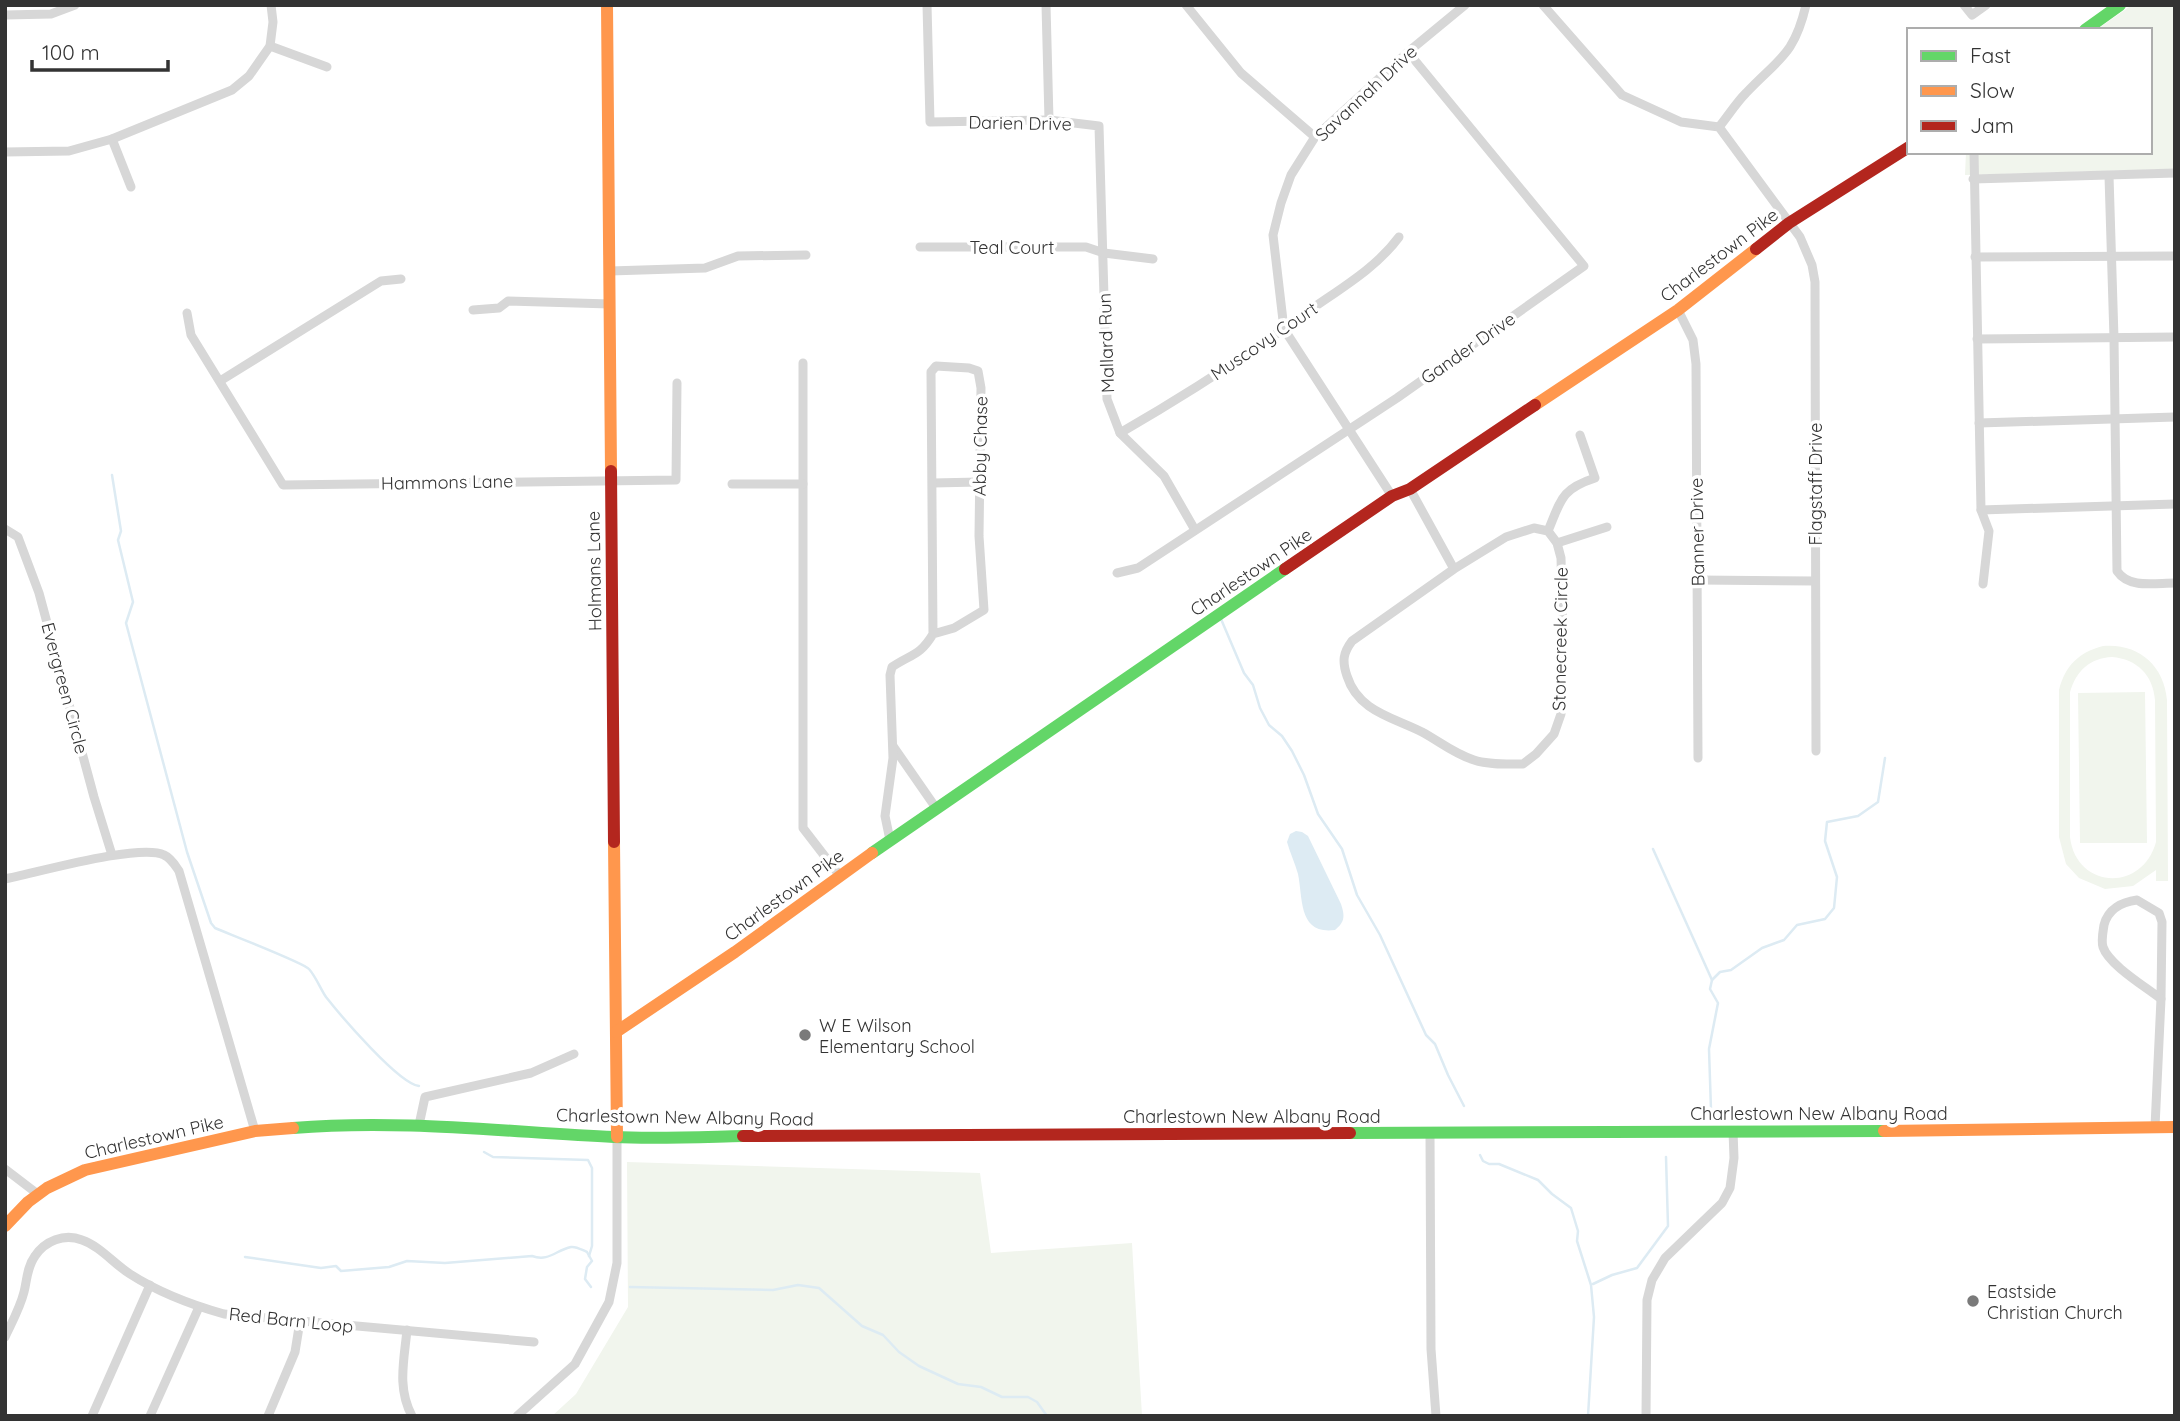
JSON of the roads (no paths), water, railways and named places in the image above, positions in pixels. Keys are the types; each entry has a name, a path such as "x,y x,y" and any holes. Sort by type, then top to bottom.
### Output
{"main road":[{"name":"Holmans Lane","path":"607,5 617,1137"},
{"path":"2088,28 2120,5"},
{"name":"Charlestown Pike","path":"616,1032 735,952 936,808 1392,496 1409,489 1678,310 1790,223 1907,148"},
{"name":"Charlestown Pike","path":"5,1226 28,1202 57,1183 85,1170 255,1131 329,1125"},
{"name":"Charlestown New Albany Road","path":"329,1125 419,1125 617,1137 2175,1127"}],"street":[{"path":"5,15 51,14 75,5"},
{"path":"5,152 69,151 112,139 232,90 249,76 270,46 273,22 271,5"},
{"name":"Darien Drive","path":"927,5 930,122 1049,120 1099,126 1104,253"},
{"path":"1045,5 1049,120"},
{"path":"1186,5 1241,73 1315,137"},
{"name":"Savannah Drive","path":"1392,496 1284,329 1273,236 1291,175 1315,137 1408,52 1465,5"},
{"path":"1543,5 1622,95 1681,122 1719,127 1745,94 1786,56 1800,30 1805,5"},
{"path":"1964,5 1972,15 1986,5"},
{"path":"270,46 327,67"},
{"name":"Gander Drive","path":"1117,573 1138,568 1397,398 1584,266 1408,52"},
{"name":"Flagstaff Drive","path":"1719,127 1807,248 1815,282 1816,751"},
{"path":"112,139 131,187"},
{"path":"1974,154 1982,510 1989,531 1983,584"},
{"path":"1973,179 2175,173"},
{"path":"2109,176 2113,256 2117,571 2121,578 2132,583 2175,583"},
{"name":"Muscovy Court","path":"1120,433 1167,406 1284,329 1385,256 1399,237"},
{"name":"Teal Court","path":"920,247 1086,247 1104,253 1153,259"},
{"name":"Mallard Run","path":"1104,253 1107,399 1120,433 1164,477 1195,530"},
{"path":"610,271 705,268 738,256 806,255"},
{"path":"1975,257 2175,256"},
{"path":"187,313 191,335 220,381 381,281 401,279"},
{"path":"473,310 499,308 508,301 610,304"},
{"name":"Banner Drive","path":"1678,310 1693,340 1696,365 1698,758"},
{"path":"1977,339 2175,337"},
{"path":"803,363 803,828 840,876"},
{"name":"Abby Chase","path":"890,840 885,816 893,758 890,675 892,667 912,658 926,646 933,634 931,372 936,366 970,368 978,371 981,388 979,536 984,610 954,628 933,634"},
{"name":"Hammons Lane","path":"220,381 283,485 676,480 677,383"},
{"path":"1979,423 2175,416"},
{"path":"1548,531 1568,491 1574,485 1595,478 1580,435"},
{"path":"933,483 979,482"},
{"path":"732,484 803,484"},
{"path":"1409,489 1454,569"},
{"path":"1982,510 2175,504"},
{"path":"1557,543 1607,527"},
{"name":"Stonecreek Circle","path":"1534,528 1548,531 1557,543 1561,558 1563,635 1561,714 1554,734 1523,764 1476,761 1441,746 1424,733 1365,706 1351,688 1344,669 1343,653 1352,641 1454,569 1506,537 1534,528"},
{"name":"Evergreen Circle","path":"5,529 18,537 39,593 94,797 113,855"},
{"path":"1698,580 1815,581"},
{"path":"892,745 936,808"},
{"path":"5,879 113,855 164,855 179,871 255,1131"},
{"path":"2155,1127 2161,999 2162,922 2159,913 2149,906 2137,900 2129,901 2115,908 2106,919 2102,942 2104,950 2115,963 2161,999"},
{"path":"419,1125 425,1097 531,1073 574,1054"},
{"path":"1646,1416 1647,1300 1652,1280 1665,1258 1722,1203 1730,1188 1734,1158 1733,1131"},
{"path":"1430,1133 1431,1349 1436,1416"},
{"path":"517,1416 575,1364 609,1302 617,1263 617,1137"},
{"path":"5,1170 39,1195"},
{"name":"Red Barn Loop","path":"5,1337 22,1300 33,1258 53,1240 69,1237 93,1245 132,1276 150,1286 199,1307 247,1317 534,1342"},
{"path":"92,1416 150,1286"},
{"path":"150,1416 199,1307"},
{"path":"268,1416 295,1352 300,1321"},
{"path":"407,1331 401,1384 411,1415"}],"waterway":[{"path":"112,475 121,531 118,540 133,602 126,623 187,852 211,923 215,928 309,969 326,997 371,1048 398,1074 419,1086"},
{"path":"1221,619 1244,673 1253,685 1260,708 1269,725 1282,736 1292,751 1318,814 1342,849 1357,895 1380,935 1426,1035 1435,1044 1464,1106"},
{"path":"1712,980 1720,972 1731,970 1762,948 1784,940 1797,925 1825,919 1834,908 1837,877 1825,841 1827,822 1858,816 1878,802 1885,758"},
{"path":"1653,849 1712,980 1710,989 1718,1003 1709,1049 1711,1110"},
{"path":"484,1152 493,1157 588,1160 592,1168 592,1246 589,1256"},
{"path":"1480,1155 1483,1161 1489,1164 1499,1164 1538,1180 1571,1208 1578,1231 1577,1241 1591,1285 1594,1317 1588,1416"},
{"path":"1593,1284 1637,1268 1668,1226 1666,1157"},
{"path":"245,1257 321,1268 336,1266 341,1271 389,1267 407,1261 445,1263 532,1256 543,1258 573,1247 587,1252 592,1261 587,1267 585,1279 591,1287"},
{"path":"630,1287 773,1290 798,1285 819,1288 862,1326 883,1335 899,1352 919,1366 958,1384 981,1387 1002,1397 1028,1397 1037,1402 1047,1416"},
{"path":"1132,1416 1143,1416"}],"place":[{"name":"W E Wilson Elementary School","path":"805,1035"},
{"name":"Eastside Christian Church","path":"1973,1301"}]}
